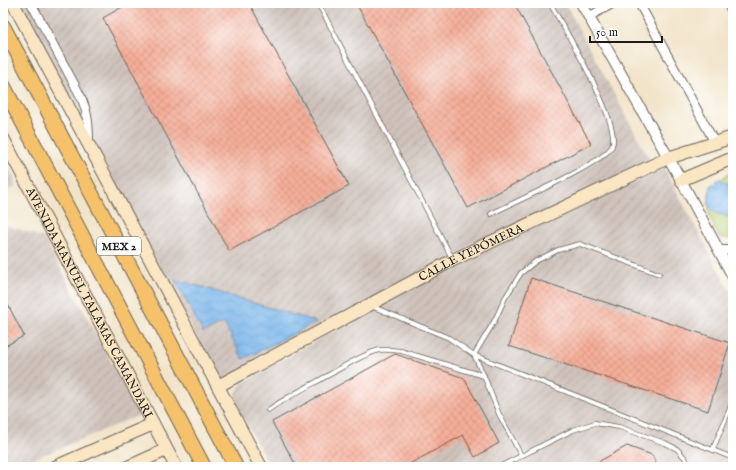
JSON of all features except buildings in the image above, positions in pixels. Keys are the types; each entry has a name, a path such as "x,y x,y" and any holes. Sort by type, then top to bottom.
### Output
{"highway":[{"name":"MEX 2","path":"3,26 236,467"},
{"name":"MEX 2","path":"3,85 204,467"}],"main road":[{"path":"13,3 261,467"},
{"name":"CALLE YEPÓMERA","path":"218,386 453,260 668,158 733,137"},
{"name":"AVENIDA MANUEL TALAMAS CAMANDARI","path":"3,138 152,424 176,467"},
{"path":"681,180 733,158"},
{"path":"55,467 152,424"},
{"path":"128,467 166,450"}],"street":[{"path":"31,3 86,109 89,123 89,146"},
{"path":"581,3 681,180 733,277"},
{"path":"588,17 614,3"},
{"path":"639,3 715,143"},
{"path":"727,3 733,14"},
{"path":"718,250 733,250"}],"lane":[{"path":"318,3 453,260"},
{"path":"491,214 593,162 608,152 612,146 614,137 612,124 594,83 550,3"},
{"path":"474,355 495,320 505,298 521,274 536,261 558,250 580,244 659,274"},
{"path":"368,305 449,338 474,355 733,458"},
{"path":"268,410 367,354 380,350 389,349 401,351 484,376"},
{"path":"474,355 499,414 521,456"},
{"path":"713,449 733,401"},
{"path":"499,467 573,430 595,423 618,427 665,443 677,449 685,458 690,467"}],"shaded area":[{"path":"20,3 565,3 651,162 484,248 664,168 733,297 733,467 270,467 233,399 241,384 430,275 220,382"},
{"path":"3,156 14,177 15,186 6,192 3,192"},
{"path":"3,224 44,238 140,415 14,467 3,467"}],"green space":[{"path":"730,173 733,180 733,239 720,238 709,214 710,186"}],"water":[{"path":"719,179 733,186 733,215 728,217 715,213 708,205 710,186"},
{"path":"175,279 317,322 243,359 224,323 203,333"}]}
